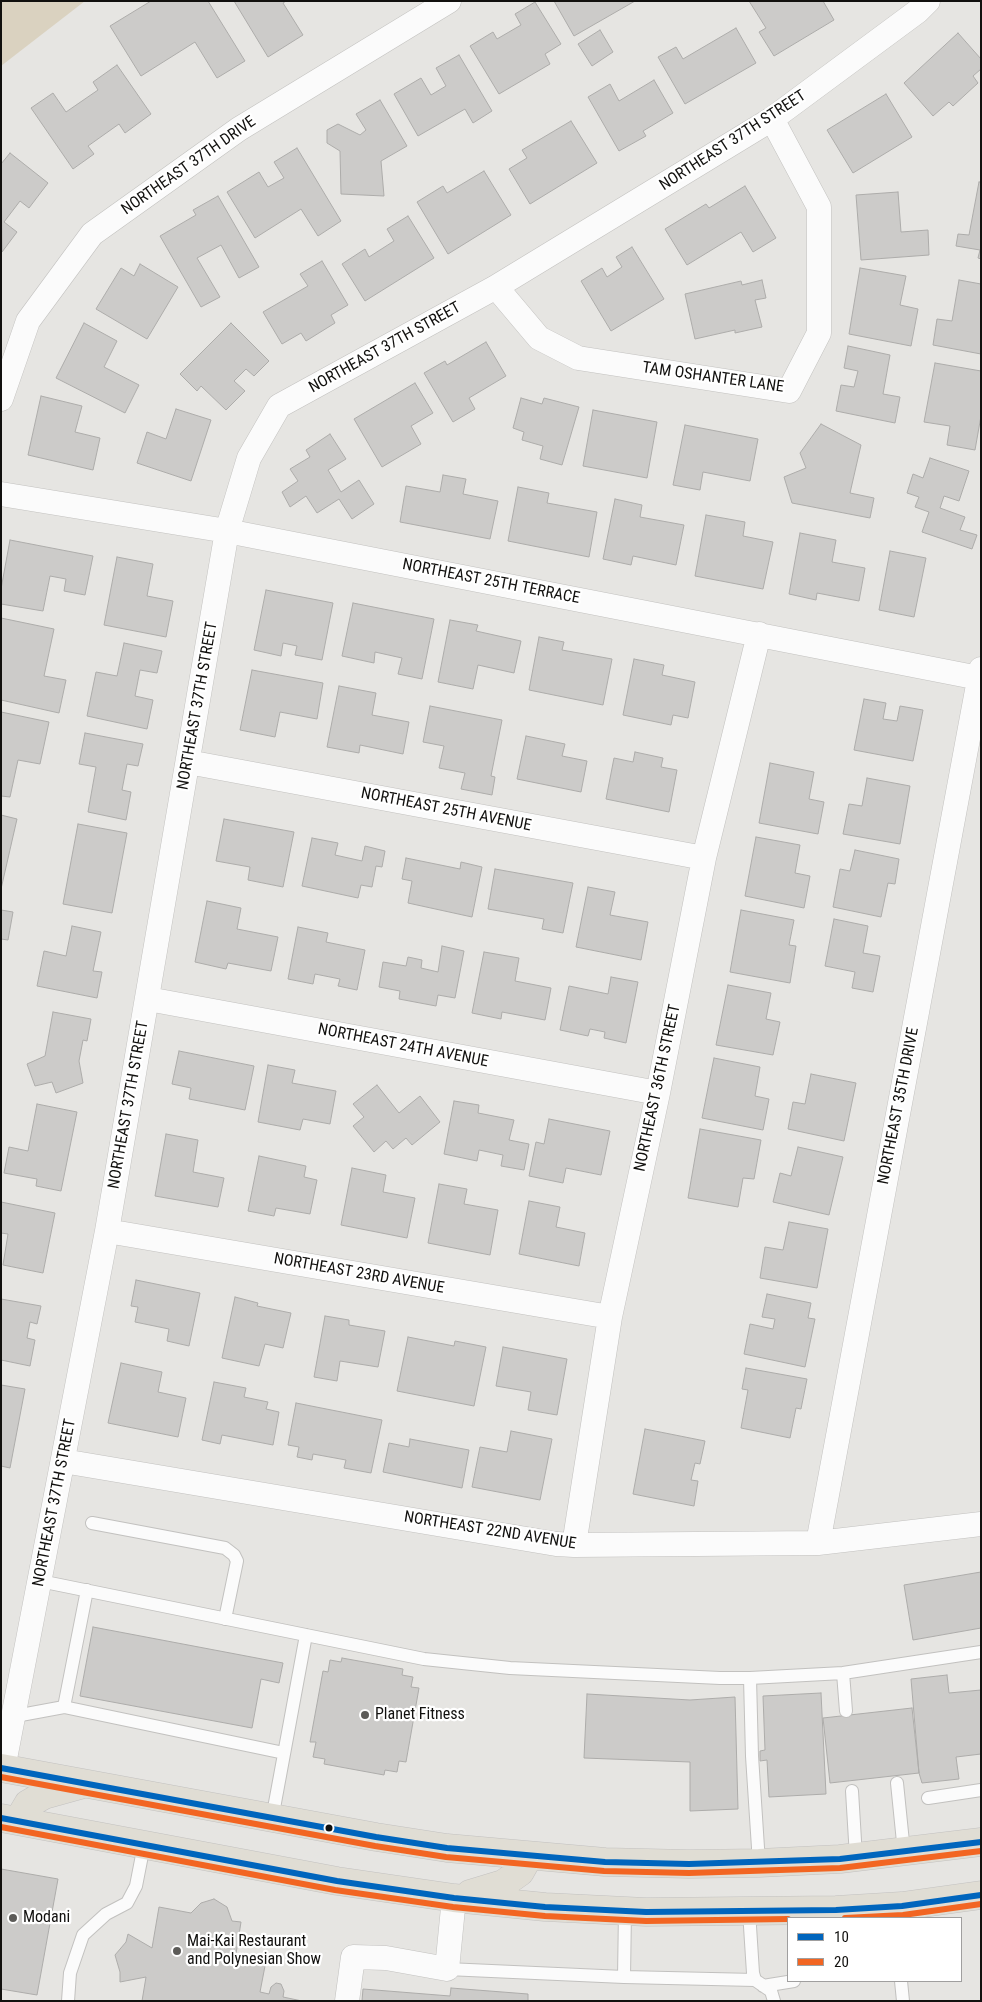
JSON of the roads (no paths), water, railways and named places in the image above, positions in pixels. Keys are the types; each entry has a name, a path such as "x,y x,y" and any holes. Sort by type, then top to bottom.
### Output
{"main road":[{"path":"2,1769 272,1819 447,1848 605,1862 759,1863 856,1857 981,1842"},
{"path":"9,1820 28,1804 44,1795 84,1784"},
{"path":"9,1820 337,1881 454,1898 546,1907 625,1911 749,1912 836,1910 902,1906 981,1895"},
{"path":"454,1898 503,1884 520,1872 529,1856"}],"street":[{"name":"NORTHEAST 37TH DRIVE","path":"1,399 28,321 92,234 238,129 449,1"},
{"name":"NORTHEAST 37TH STREET","path":"2,1769 7,1717 40,1581 107,1231 227,531 249,458 279,406 496,287 772,119 918,11 928,1"},
{"name":"TAM OSHANTER LANE","path":"496,287 539,338 578,358 789,391 819,333 820,206 772,119"},
{"name":"NORTHEAST 25TH TERRACE","path":"1,494 227,531 759,634 980,674"},
{"name":"NORTHEAST 36TH STREET","path":"574,1546 610,1317 658,1093 704,858 759,634"},
{"name":"NORTHEAST 35TH DRIVE","path":"818,1543 980,674"},
{"name":"NORTHEAST 25TH AVENUE","path":"188,762 704,858"},
{"name":"NORTHEAST 24TH AVENUE","path":"148,998 658,1093"},
{"name":"NORTHEAST 23RD AVENUE","path":"107,1231 610,1317"},
{"name":"NORTHEAST 22ND AVENUE","path":"63,1461 574,1546 818,1543 981,1524"},
{"path":"347,2001 353,1957 386,1958 447,1969 454,1898"}],"lane":[{"path":"92,1523 225,1548 237,1560 225,1619"},
{"path":"40,1581 452,1663 548,1670 750,1678 843,1673 981,1652"},
{"path":"64,1707 86,1590"},
{"path":"272,1819 306,1635"},
{"path":"843,1673 846,1711"},
{"path":"750,1678 752,1756 759,1863"},
{"path":"7,1717 64,1707 284,1753"},
{"path":"897,1783 904,1852"},
{"path":"928,1798 981,1790"},
{"path":"852,1791 856,1857"},
{"path":"68,2001 70,1973 83,1935 106,1914 128,1903 136,1886 144,1845"},
{"path":"624,1977 625,1911"},
{"path":"749,1912 753,1973 759,1983 771,1991 774,2001"},
{"path":"447,1969 759,1983 787,1981"},
{"path":"901,1982 903,2001"}],"place":[{"name":"Planet Fitness","path":"365,1715"},
{"name":"Modani","path":"13,1918"},
{"name":"Mai-Kai Restaurant and Polynesian Show","path":"177,1951"}]}
